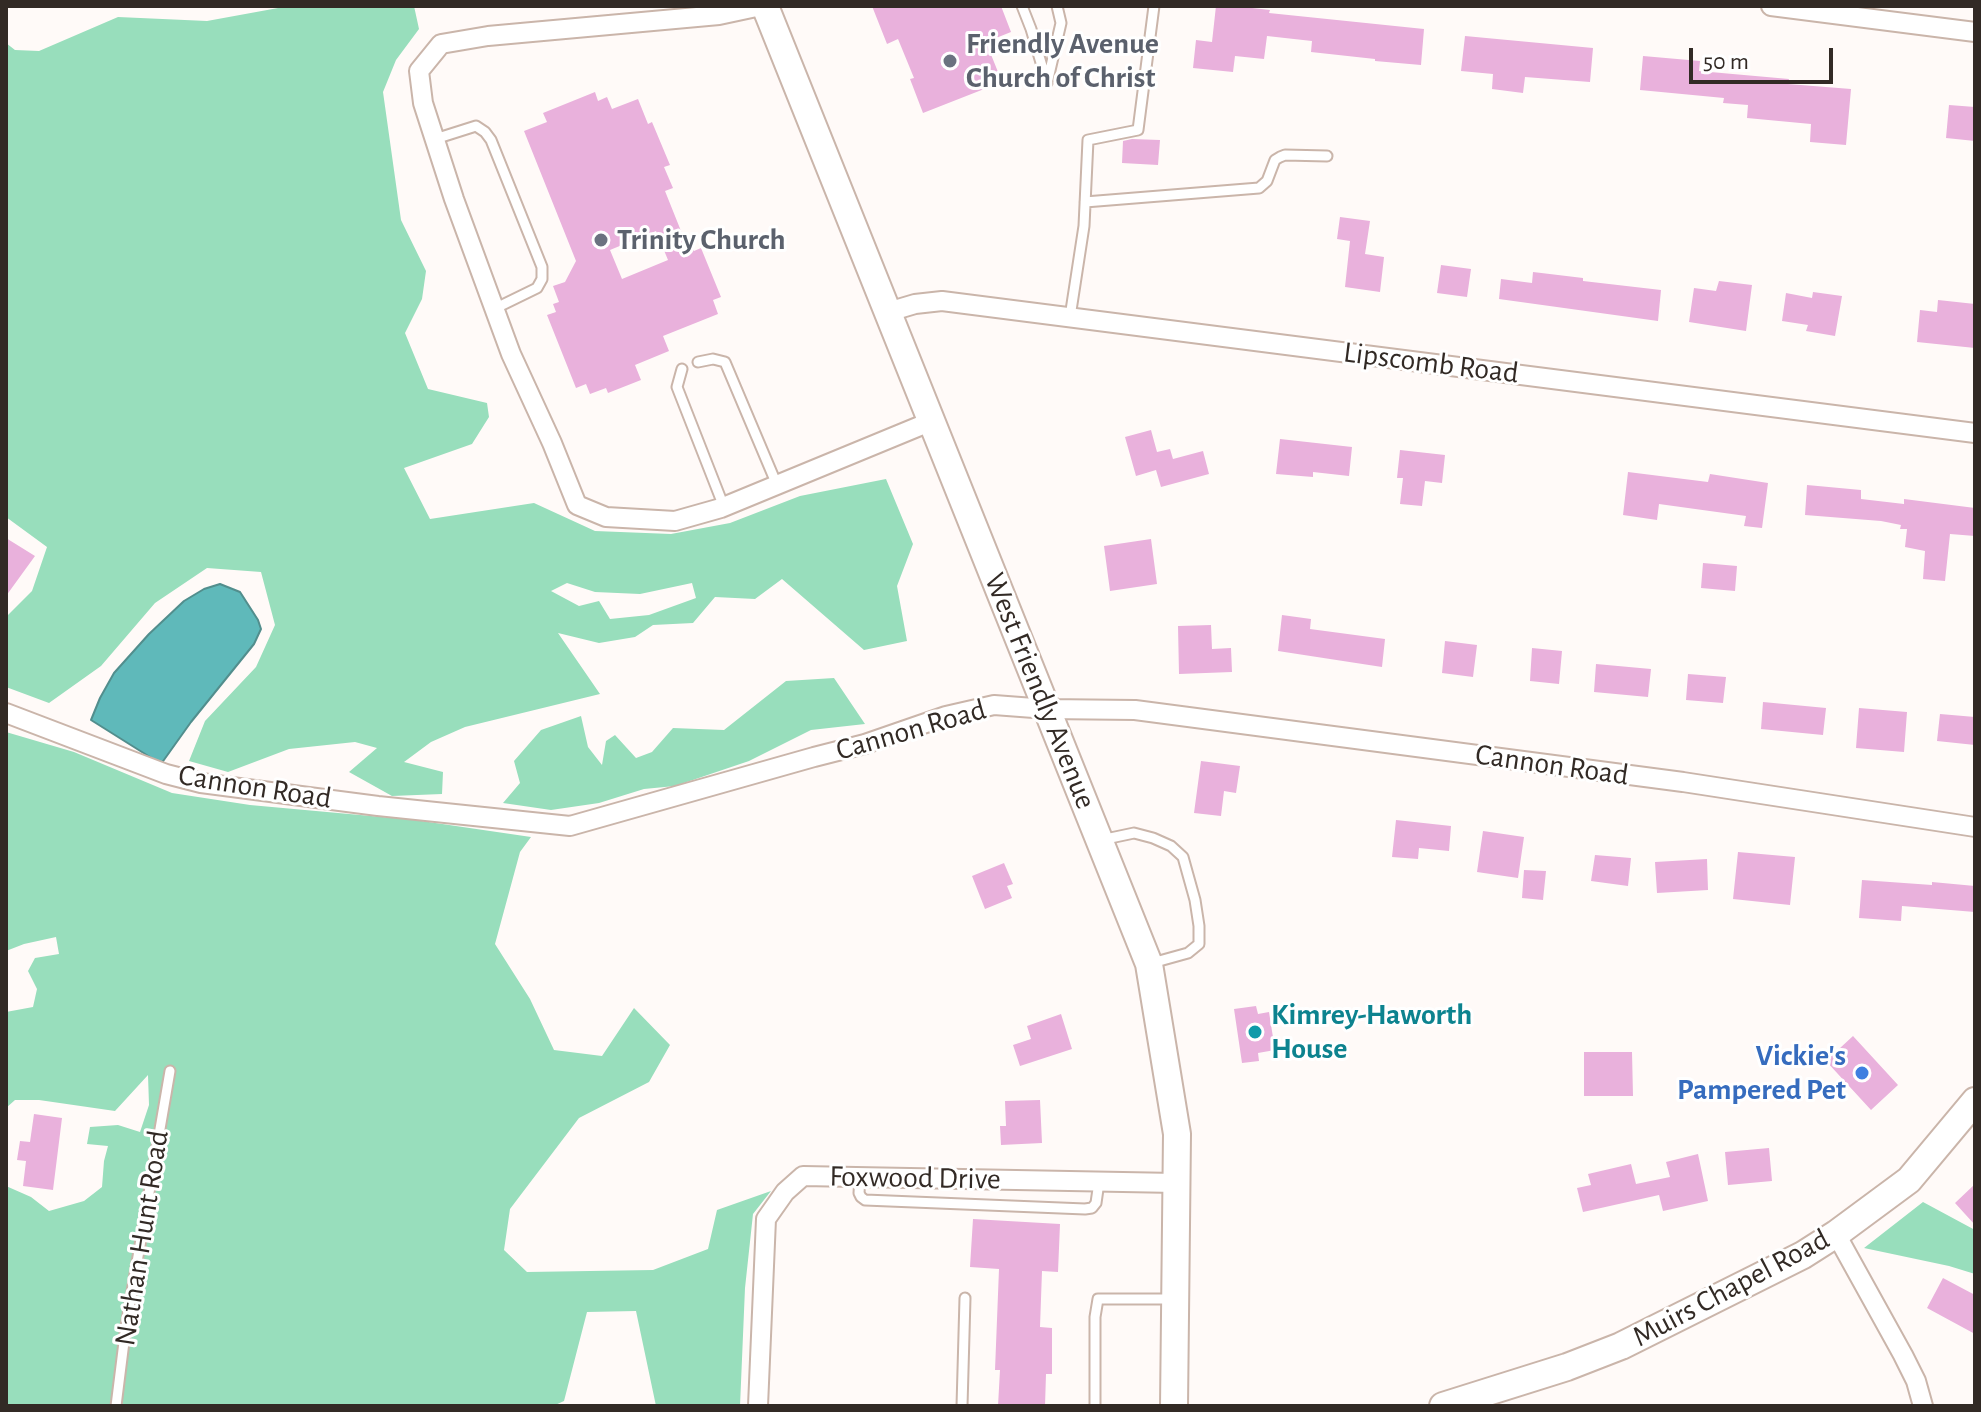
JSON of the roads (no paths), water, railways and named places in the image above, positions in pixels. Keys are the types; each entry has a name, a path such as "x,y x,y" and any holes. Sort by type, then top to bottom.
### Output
{"main road":[{"name":"West Friendly Avenue","path":"763,6 1149,964 1177,1134 1174,1406"},
{"name":"Muirs Chapel Road","path":"1443,1406 1554,1372 1621,1346 1803,1255 1909,1180 1975,1101"}],"street":[{"path":"763,6 719,15 488,36 441,44 419,71 423,103 454,199 511,354 577,505 606,517 675,521 724,507 932,421"},
{"path":"1771,6 1921,15 1975,32"},
{"name":"Lipscomb Road","path":"888,312 915,304 942,301 1975,433"},
{"name":"Cannon Road","path":"6,713 166,774 201,783 392,808 570,826 994,705 1135,710 1683,782 1975,827"},
{"name":"Foxwood Drive","path":"758,1406 766,1219 785,1192 803,1176 1176,1183"},
{"path":"1836,1234 1903,1355 1916,1381 1923,1406"}],"lane":[{"path":"1022,6 1047,83 1061,23 1057,6"},
{"path":"1070,317 1084,226 1088,140 1138,130 1154,6"},
{"path":"435,139 476,126 485,132 491,140 542,267 542,279 537,288 494,309"},
{"path":"1085,202 1259,188 1264,185 1275,160 1280,157 1327,156"},
{"path":"698,362 713,359 725,362 777,485"},
{"path":"682,369 677,387 724,507"},
{"path":"1100,840 1134,833 1153,838 1171,846 1183,857 1187,867 1199,926 1199,944 1188,953 1149,964"},
{"name":"Nathan Hunt Road","path":"116,1406 126,1326 170,1071"},
{"path":"860,1177 859,1193 865,1200 1085,1209 1092,1208 1096,1203 1099,1182"},
{"path":"962,1406 965,1298"},
{"path":"1095,1406 1095,1317 1098,1299 1175,1299"}],"water":[{"path":"220,584 240,592 261,629 254,644 161,764 91,720 114,673 149,634 184,601"}],"place":[{"name":"Friendly Avenue Church of Christ","path":"950,61"},
{"name":"Trinity Church","path":"601,240"},
{"name":"Kimrey-Haworth House","path":"1255,1032"},
{"name":"Vickie's Pampered Pet","path":"1862,1073"}]}
